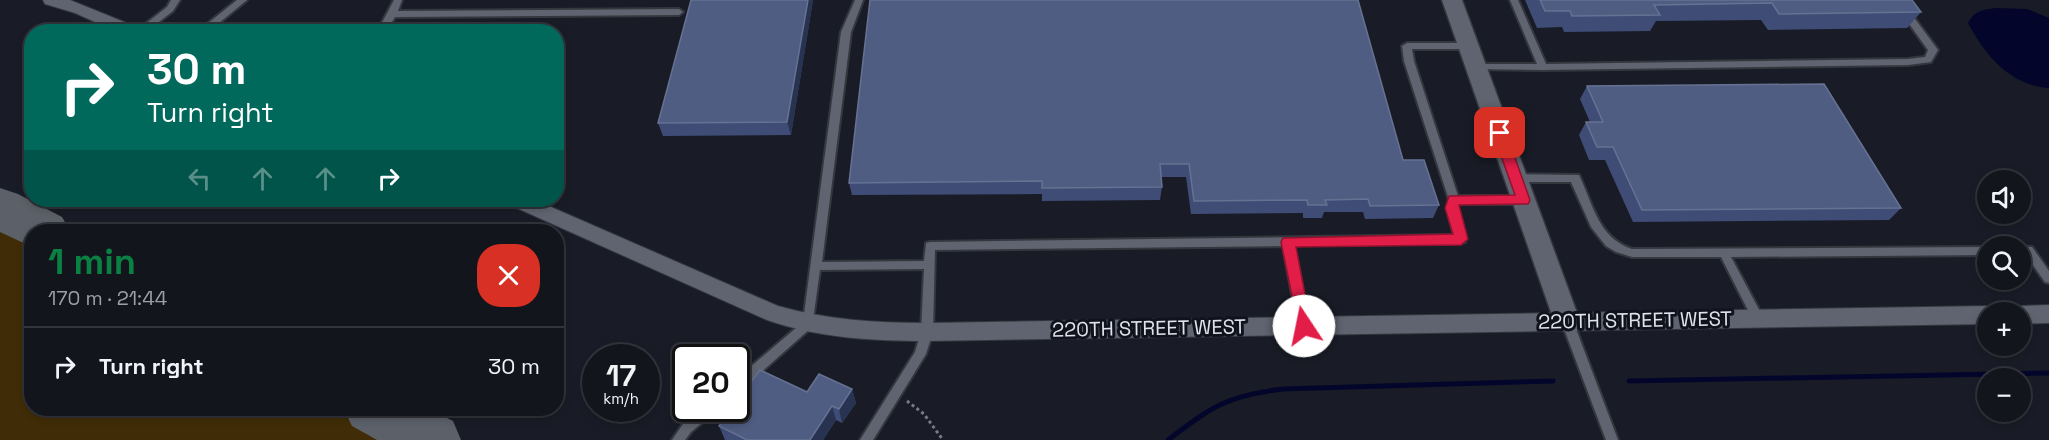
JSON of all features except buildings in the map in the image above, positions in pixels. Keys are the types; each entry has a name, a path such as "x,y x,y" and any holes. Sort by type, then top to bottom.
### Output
{"street":[{"path":"51,0 81,9 115,24"},
{"path":"1452,0 1567,321"},
{"name":"220TH STREET WEST","path":"534,207 774,314 808,324 860,331 927,332 1977,315"},
{"path":"2031,315 2049,314"}],"lane":[{"path":"150,24 170,9 176,0"},
{"path":"212,24 243,0"},
{"path":"386,24 398,0"},
{"path":"750,375 808,324 846,32 859,0"},
{"path":"1514,0 1543,67"},
{"path":"866,440 920,354 927,332 930,246 1461,239 1452,208 1454,200 1409,61 1407,46 1543,67 1928,60 1933,50 1896,0"},
{"path":"393,14 679,12"},
{"path":"1515,178 1575,178 1595,226 1607,241 1626,252 1977,251"},
{"path":"1454,200 1523,200"},
{"path":"1288,242 1304,326"},
{"path":"1724,253 1758,318"},
{"path":"2031,254 2049,279"},
{"path":"817,266 929,265"},
{"path":"1567,321 1612,440"},
{"path":"678,440 694,422"}],"path":[{"path":"896,392 924,414 943,440"}],"shaded area":[{"path":"0,228 24,241 24,416 342,416 386,440 0,440"}],"water":[{"path":"1996,8 2027,9 2049,18 2049,88 2035,86 2010,75 1982,46 1968,23 1977,13"}],"waterway":[{"path":"1629,381 2049,373"},
{"path":"1168,440 1221,404 1247,395 1283,389 1553,381"}],"taxiway":[{"path":"0,208 31,224"},
{"path":"387,416 432,440"}],"route":[{"path":"1304,326 1288,242 1461,239 1452,208 1454,200 1523,200 1500,133"}]}
